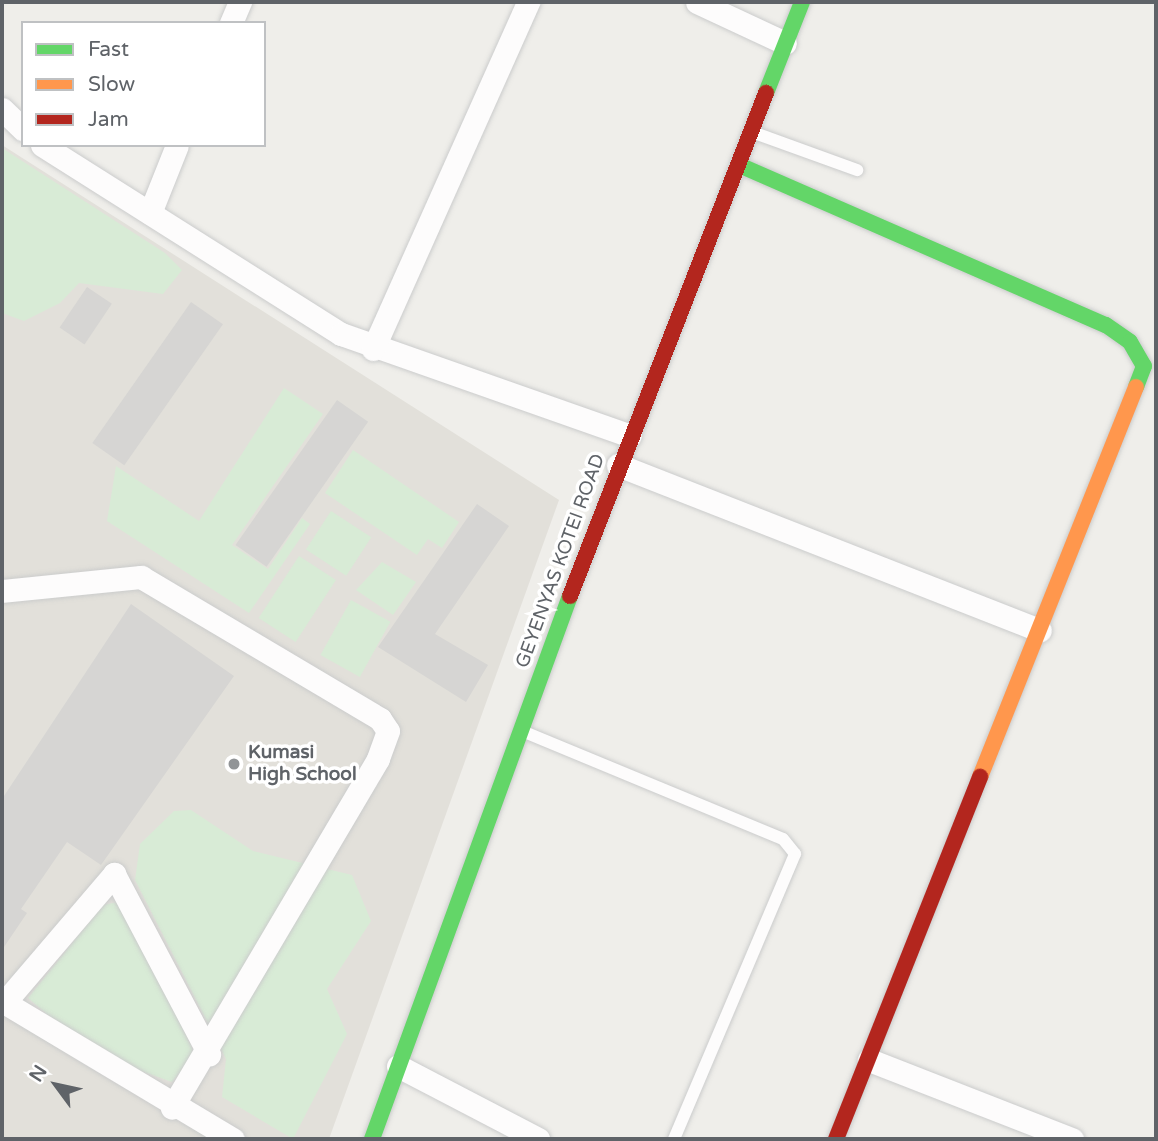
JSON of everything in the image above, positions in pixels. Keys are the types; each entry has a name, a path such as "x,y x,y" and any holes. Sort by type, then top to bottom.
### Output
{"street":[{"path":"232,21 240,2"},
{"path":"373,349 528,2"},
{"path":"697,2 785,43"},
{"name":"GEYENYAS KOTEI ROAD","path":"372,1139 618,465 802,2"},
{"path":"2,109 21,127"},
{"path":"45,147 373,349 630,436"},
{"path":"149,213 176,147"},
{"path":"739,166 1106,325 1130,342 1144,366 1132,408 836,1139"},
{"path":"618,465 1040,630"},
{"path":"2,591 141,577 380,719 388,731 378,759 209,1054 172,1108"},
{"path":"209,1054 114,874 3,1002 172,1108 233,1139"},
{"path":"869,1059 1072,1139"},
{"path":"398,1066 538,1139"}],"lane":[{"path":"752,132 857,170"},
{"path":"521,730 783,839 795,854 674,1139"}],"shaded area":[{"name":"Kumasi High School","path":"2,145 559,500 329,1139 2,1139"}],"green space":[{"path":"2,148 165,253 182,270 163,294 79,283 60,303 24,321 2,313"},
{"path":"284,388 323,414 232,545 268,569 302,518 310,524 249,613 107,521 116,466 199,521"},
{"path":"353,450 459,522 442,548 428,539 417,555 325,493"},
{"path":"331,511 371,537 346,576 306,550"},
{"path":"299,556 336,580 296,642 259,618"},
{"path":"382,562 416,582 393,615 356,590"},
{"path":"351,600 390,622 360,677 320,655"},
{"path":"191,810 253,851 352,875 371,921 327,989 347,1034 293,1139 222,1097 226,1059 135,880 140,844 174,811"},
{"path":"118,902 129,911 195,1055 172,1082 93,1054 28,998 103,905"}],"building":[{"path":"87,287 112,304 84,344 60,328"},
{"path":"191,302 223,324 124,465 92,443"},
{"path":"337,400 368,422 267,567 235,545"},
{"path":"477,504 509,526 435,634 488,665 466,702 378,647"},
{"path":"131,604 234,676 101,865 67,842 21,909 27,913 2,950 2,799"}],"traffic: fast":[{"path":"766,93 802,2"},
{"path":"739,165 1106,325 1130,342 1144,366 1136,387"},
{"path":"372,1139 570,596"}],"traffic: slow":[{"path":"980,777 1136,387"}],"traffic: jam":[{"path":"570,596 766,93"},
{"path":"836,1139 980,777"}],"place":[{"name":"Kumasi High School","path":"234,764"}]}
